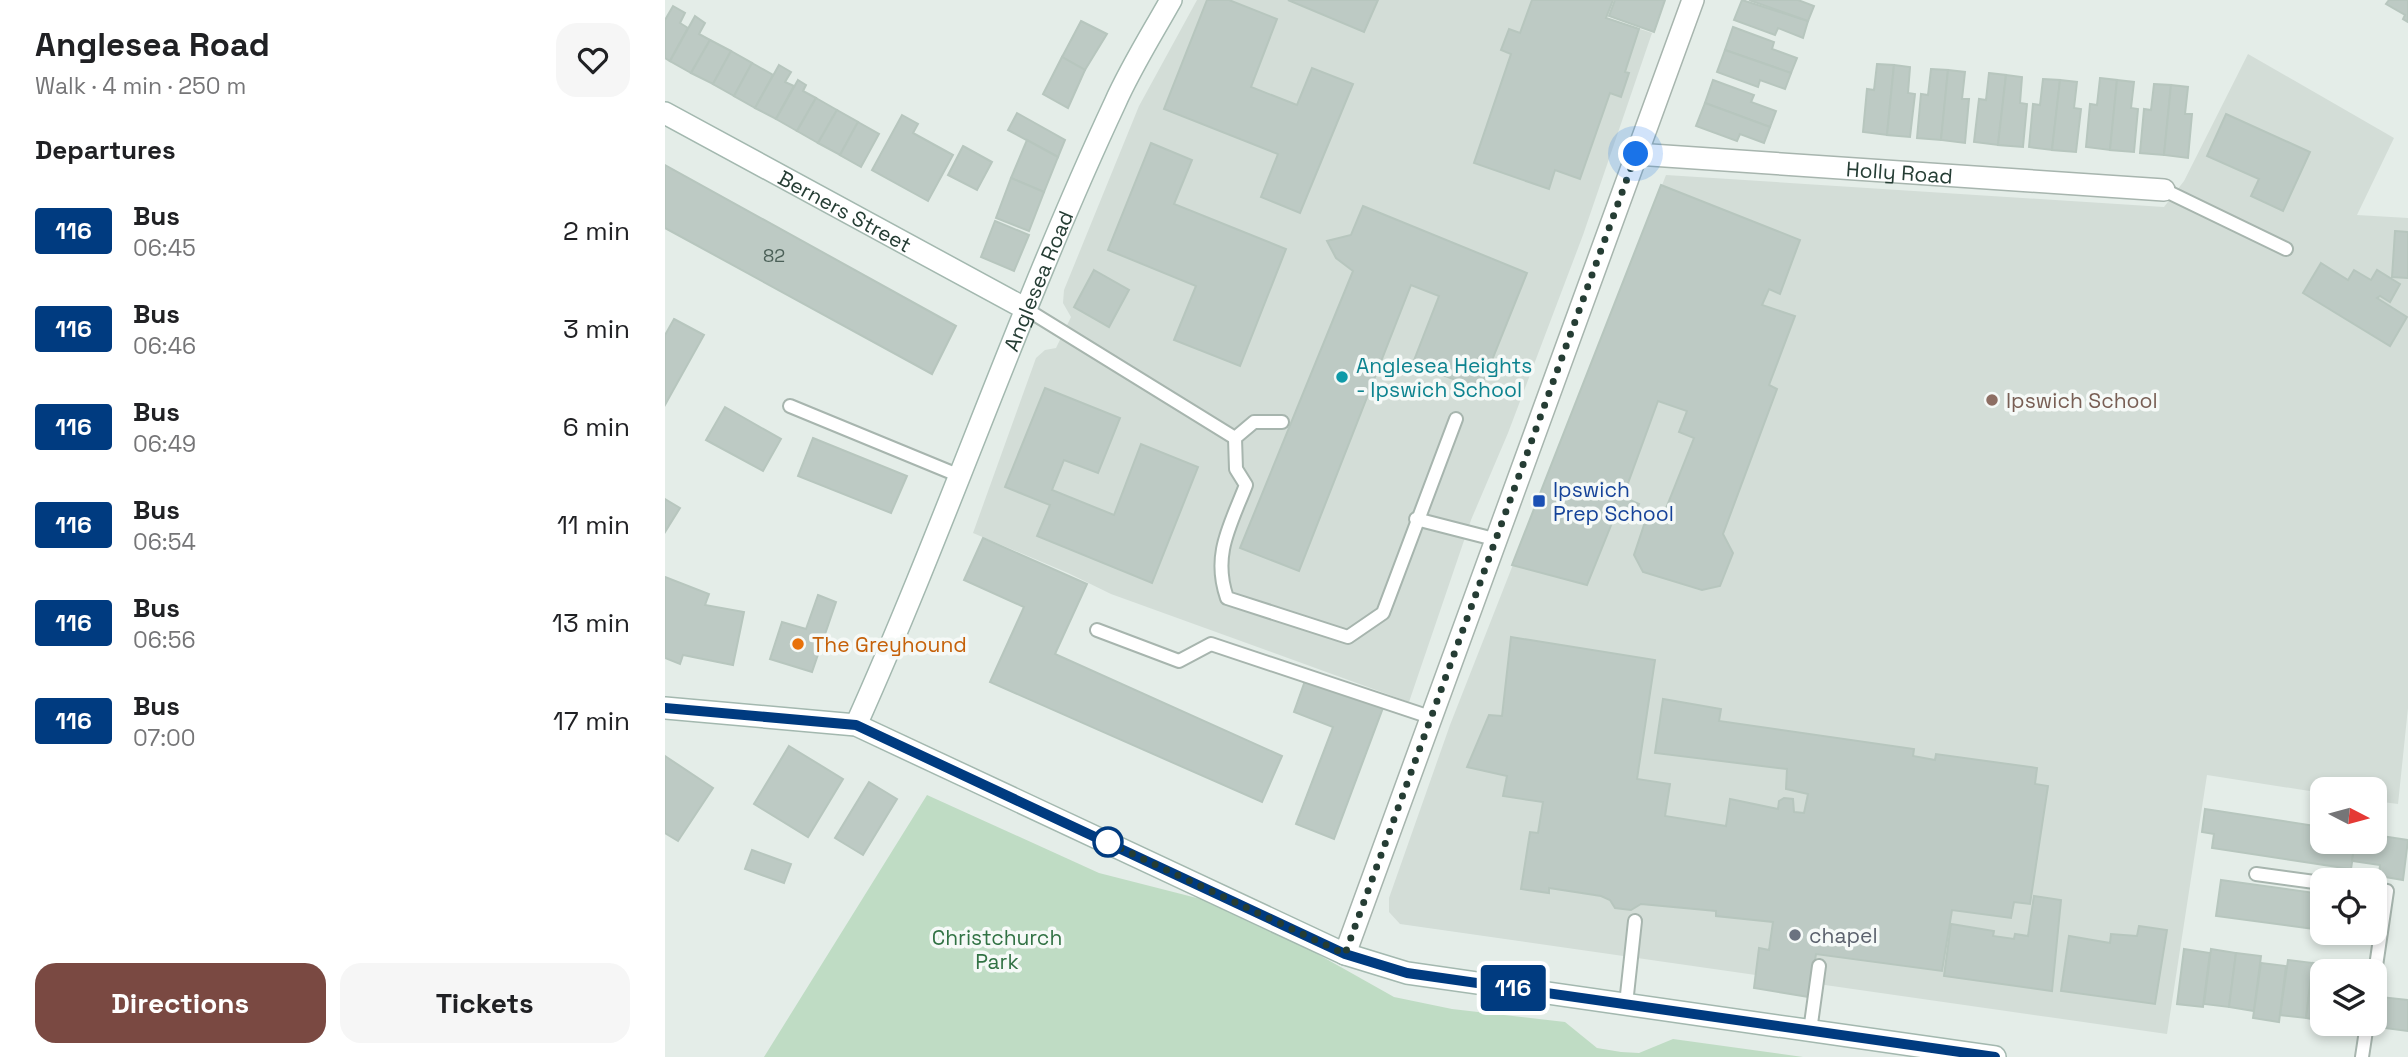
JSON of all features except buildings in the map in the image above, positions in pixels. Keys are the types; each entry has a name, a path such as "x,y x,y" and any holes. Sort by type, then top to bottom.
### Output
{"street":[{"name":"Anglesea Road","path":"856,725 960,477 1026,309 1115,101 1171,0"},
{"path":"1345,954 1494,539 1693,0"},
{"name":"Berners Street","path":"665,113 1026,309"},
{"name":"Holly Road","path":"1636,154 2164,190"},
{"path":"665,708 856,725 1345,954 1407,973 1995,1057"}],"lane":[{"path":"2164,190 2286,249"},
{"path":"1026,309 1235,438"},
{"path":"790,406 960,477"},
{"path":"1282,422 1254,422 1235,438 1235,469 1246,485 1222,546 1219,575 1227,598 1348,637 1383,613 1455,419"},
{"path":"1416,519 1494,539"},
{"path":"1097,630 1179,661 1211,644 1430,717"},
{"path":"2256,874 2310,881"},
{"path":"1626,1004 1635,921"},
{"path":"1809,1031 1819,966"},
{"path":"2362,1057 2365,1036"}],"shaded area":[{"path":"1197,0 1614,0 1607,18 1652,33 1583,235 1508,433 1471,520 1409,702 1111,594 973,533 1036,358 1045,350 1056,348 1071,317 1063,303 1064,290 1139,106"},
{"name":"Ipswich School","path":"2248,54 2394,138 2357,215 2408,218 2408,708 2398,804 2387,803 2387,777 2310,777 2310,791 2207,775 2167,1034 1400,924 1389,912 1389,898 1450,725 1666,175 2164,207 2184,181"}],"green space":[{"name":"Christchurch Park","path":"927,795 1099,873 1236,908 1394,997 1452,1009 1565,1022 1597,1048 1621,1052 1639,1053 1673,1039 1803,1057 764,1057"}],"bus line":[{"name":"116","path":"665,708 856,725 1345,954 1407,973 1995,1057"}],"place":[{"name":"Anglesea Heights - Ipswich School","path":"1342,377"},
{"name":"Ipswich School","path":"1992,400"},
{"name":"Ipswich Prep School","path":"1539,501"},
{"name":"The Greyhound","path":"798,644"},
{"name":"chapel","path":"1795,935"}],"route":[{"path":"1108,842 1103,840 1345,954 1636,154"}]}
